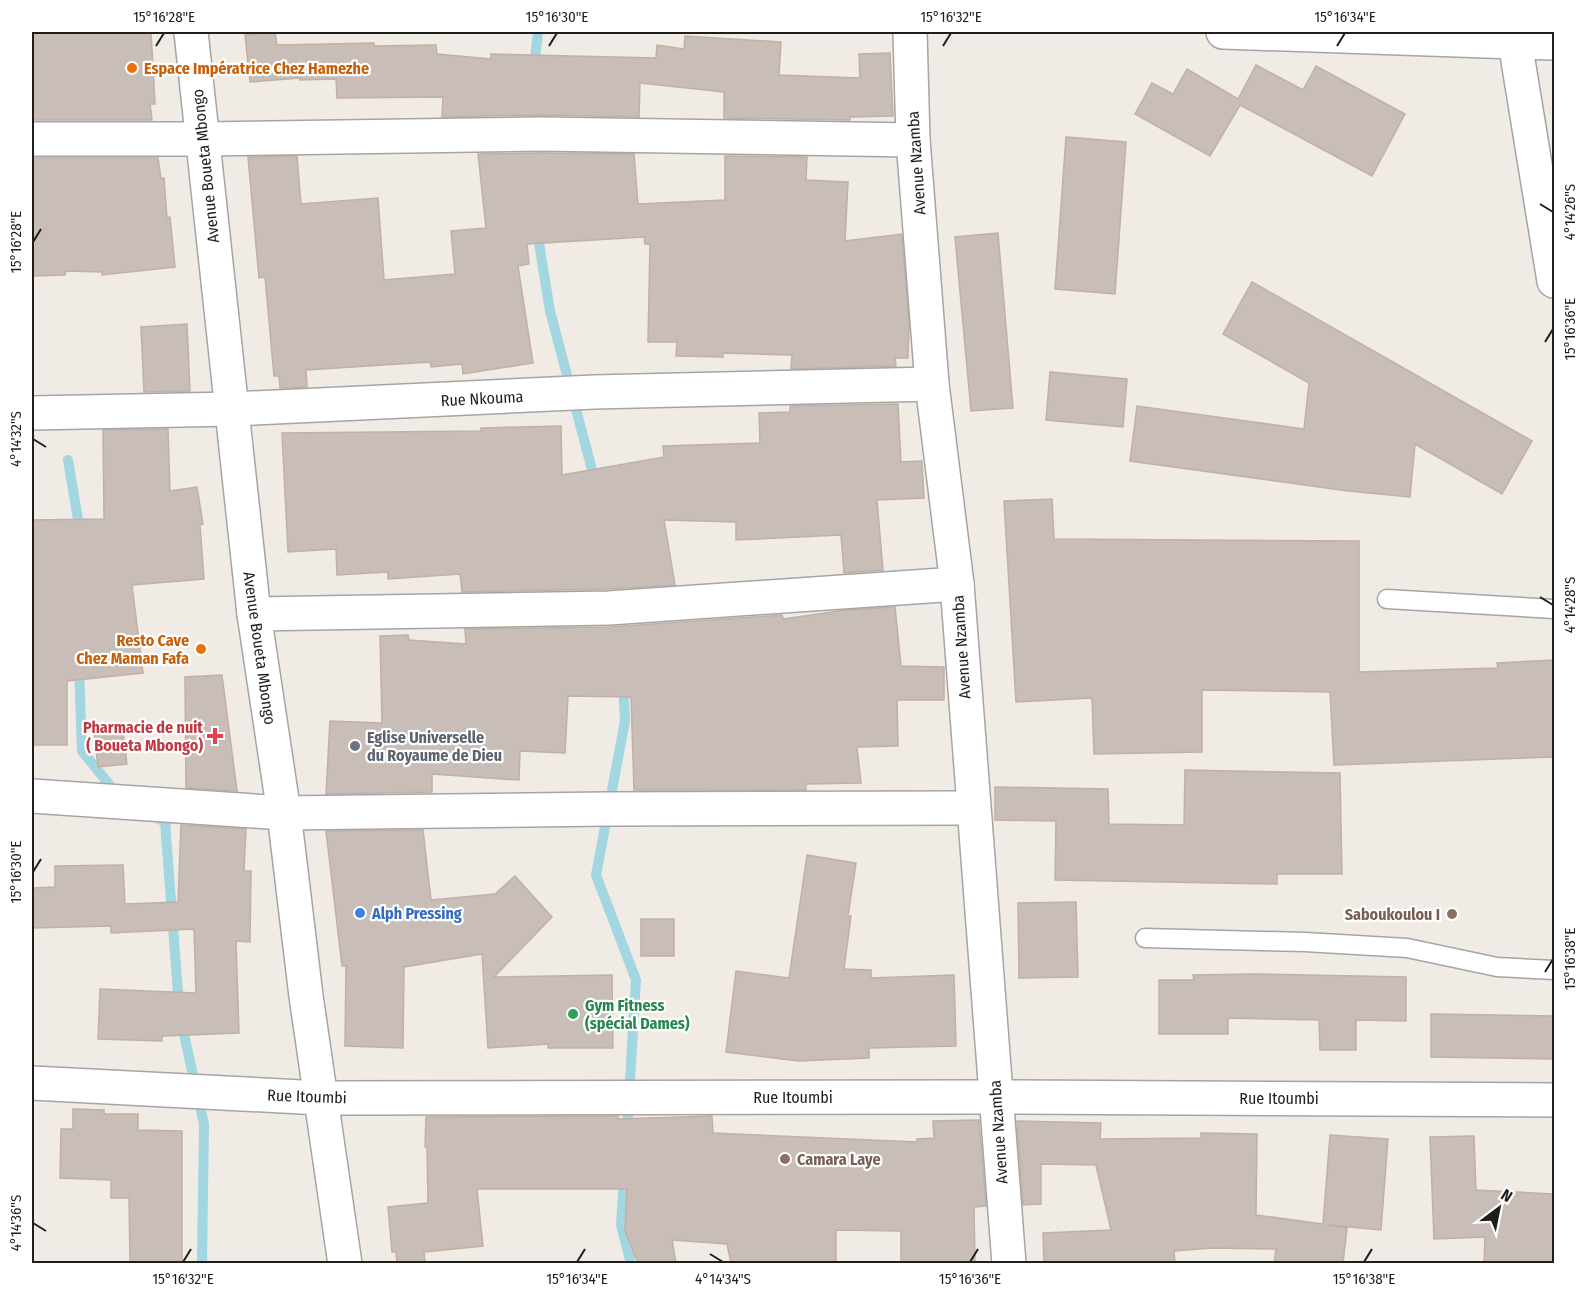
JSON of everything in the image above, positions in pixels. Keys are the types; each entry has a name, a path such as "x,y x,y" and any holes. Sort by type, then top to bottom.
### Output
{"street":[{"name":"Avenue Boueta Mbongo","path":"191,32 254,614 284,813 306,996 345,1263"},
{"name":"Avenue Nzamba","path":"910,32 913,140 933,384 957,584 1008,1263"},
{"path":"1223,32 1514,37 1554,43"},
{"path":"1514,37 1554,281"},
{"path":"32,139 540,134 913,140"},
{"name":"Rue Nkouma","path":"32,413 232,409 594,392 933,384"},
{"path":"254,614 609,608 957,584"},
{"path":"32,796 284,813 973,808"},
{"name":"Rue Itoumbi","path":"32,1083 321,1098 996,1097 1554,1100"}],"lane":[{"path":"1387,599 1554,609"},
{"path":"1145,938 1305,942 1407,948 1497,967 1554,970"}],"building":[{"path":"32,32 151,32 155,104 150,104 152,120 32,120"},
{"path":"275,32 277,45 374,43 374,46 436,45 437,54 491,59 491,54 656,58 657,45 684,49 685,36 781,42 779,75 860,78 859,54 890,53 893,116 850,117 850,120 724,118 724,92 640,83 639,117 540,115 442,117 443,97 337,98 336,79 300,80 300,78 250,82 245,35"},
{"path":"1256,65 1303,90 1316,66 1405,114 1372,176 1240,105 1210,156 1135,114 1152,83 1173,94 1187,69 1238,99"},
{"path":"1066,137 1126,142 1115,294 1055,289"},
{"path":"478,154 634,154 638,204 725,200 725,156 807,157 806,180 848,182 845,241 902,234 909,324 908,358 895,358 896,366 791,369 792,355 723,353 723,357 676,356 677,342 648,342 650,244 645,244 644,237 527,244 529,264 518,266 533,363 463,374 462,364 431,367 430,362 306,370 307,387 280,388 279,376 274,376 265,277 259,278 248,157 297,156 301,204 378,198 384,280 455,274 451,231 486,228"},
{"path":"32,158 158,158 161,178 164,178 167,218 170,217 175,267 102,275 102,272 66,271 65,275 32,276"},
{"path":"998,233 1013,408 971,411 955,237"},
{"path":"1252,282 1532,441 1502,494 1415,444 1410,497 1348,491 1130,461 1137,406 1304,429 1309,383 1223,334"},
{"path":"187,324 190,391 144,392 141,327"},
{"path":"1050,372 1127,379 1123,427 1046,420"},
{"path":"898,404 901,462 922,461 924,498 877,500 883,570 844,573 841,535 736,540 736,522 664,520 675,585 462,592 460,574 388,579 388,572 337,575 336,549 288,552 282,433 481,431 481,428 561,426 562,475 664,457 663,446 760,443 759,413 790,412 790,406"},
{"path":"168,429 170,491 197,487 203,524 200,525 204,579 132,585 143,673 67,681 67,745 32,745 32,520 104,519 103,430"},
{"path":"1052,499 1054,539 1359,541 1359,672 1498,668 1497,663 1554,660 1554,757 1334,765 1330,692 1202,690 1202,752 1094,754 1092,698 1016,702 1004,501"},
{"path":"895,607 901,666 944,667 944,700 897,700 898,746 857,747 861,783 806,784 806,790 634,790 631,697 568,696 565,753 520,751 519,780 432,774 432,792 326,794 330,721 382,723 380,636 408,635 409,640 466,644 465,629 610,627 782,615 783,619 846,610"},
{"path":"222,675 237,791 186,788 185,677"},
{"path":"123,730 127,764 98,767 94,733"},
{"path":"1185,770 1340,773 1342,874 1277,874 1277,884 1055,880 1056,821 995,820 995,787 1108,789 1109,824 1184,825"},
{"path":"181,825 246,829 244,871 251,871 250,942 236,941 239,1033 162,1036 162,1041 98,1039 100,989 196,993 194,929 111,933 111,926 32,928 32,888 55,887 55,866 123,865 125,904 178,902"},
{"path":"423,830 431,900 495,894 515,876 552,917 494,977 612,975 613,1048 548,1048 548,1044 488,1048 482,954 404,967 403,1048 345,1046 346,966 342,966 326,831"},
{"path":"807,855 856,863 848,916 851,916 844,969 871,970 871,978 954,975 956,1046 869,1048 869,1058 798,1061 726,1052 736,971 789,978"},
{"path":"1076,902 1078,977 1019,978 1018,903"},
{"path":"641,919 674,919 674,956 641,956"},
{"path":"1193,975 1406,977 1406,1021 1356,1020 1356,1050 1320,1050 1319,1020 1228,1018 1228,1034 1159,1034 1159,980 1194,980"},
{"path":"1431,1014 1554,1016 1554,1059 1431,1057"},
{"path":"73,1109 104,1110 104,1114 138,1114 138,1130 182,1131 182,1263 130,1263 129,1198 111,1198 111,1180 60,1178 61,1129 73,1129"},
{"path":"618,1116 618,1119 712,1116 713,1133 917,1142 917,1139 934,1138 933,1121 979,1120 986,1206 974,1207 975,1263 901,1263 901,1231 836,1230 836,1263 731,1263 727,1244 672,1240 676,1263 638,1263 625,1231 627,1189 477,1189 483,1246 424,1252 425,1263 397,1263 396,1252 392,1252 388,1207 428,1203 426,1117"},
{"path":"1017,1121 1101,1123 1100,1139 1201,1138 1201,1133 1257,1134 1256,1215 1323,1224 1330,1135 1388,1139 1381,1230 1328,1225 1347,1228 1343,1263 1274,1263 1276,1249 1212,1248 1174,1251 1175,1263 1044,1263 1043,1233 1111,1230 1096,1165 1041,1164 1041,1204 1023,1205"},
{"path":"1474,1136 1476,1190 1554,1194 1554,1263 1484,1263 1485,1237 1434,1239 1430,1137"}],"waterway":[{"path":"534,67 538,32"},
{"path":"537,231 550,311 595,481"},
{"path":"68,460 80,531"},
{"path":"79,666 82,751 117,794"},
{"path":"623,683 625,721 596,875 636,980 627,1131"},
{"path":"154,816 165,822 179,1006"},
{"path":"181,1021 204,1124 202,1264"},
{"path":"624,1177 621,1225 631,1264"}],"place":[{"name":"Espace Impératrice Chez Hamezhe","path":"132,68"},
{"name":"Resto Cave Chez Maman Fafa","path":"201,649"},
{"name":"Pharmacie de nuit ( Boueta Mbongo)","path":"215,736"},
{"name":"Eglise Universelle du Royaume de Dieu","path":"355,746"},
{"name":"Alph Pressing","path":"360,913"},
{"name":"Saboukoulou I","path":"1452,914"},
{"name":"Gym Fitness (spécial Dames)","path":"573,1014"},
{"name":"Camara Laye","path":"785,1159"}]}
